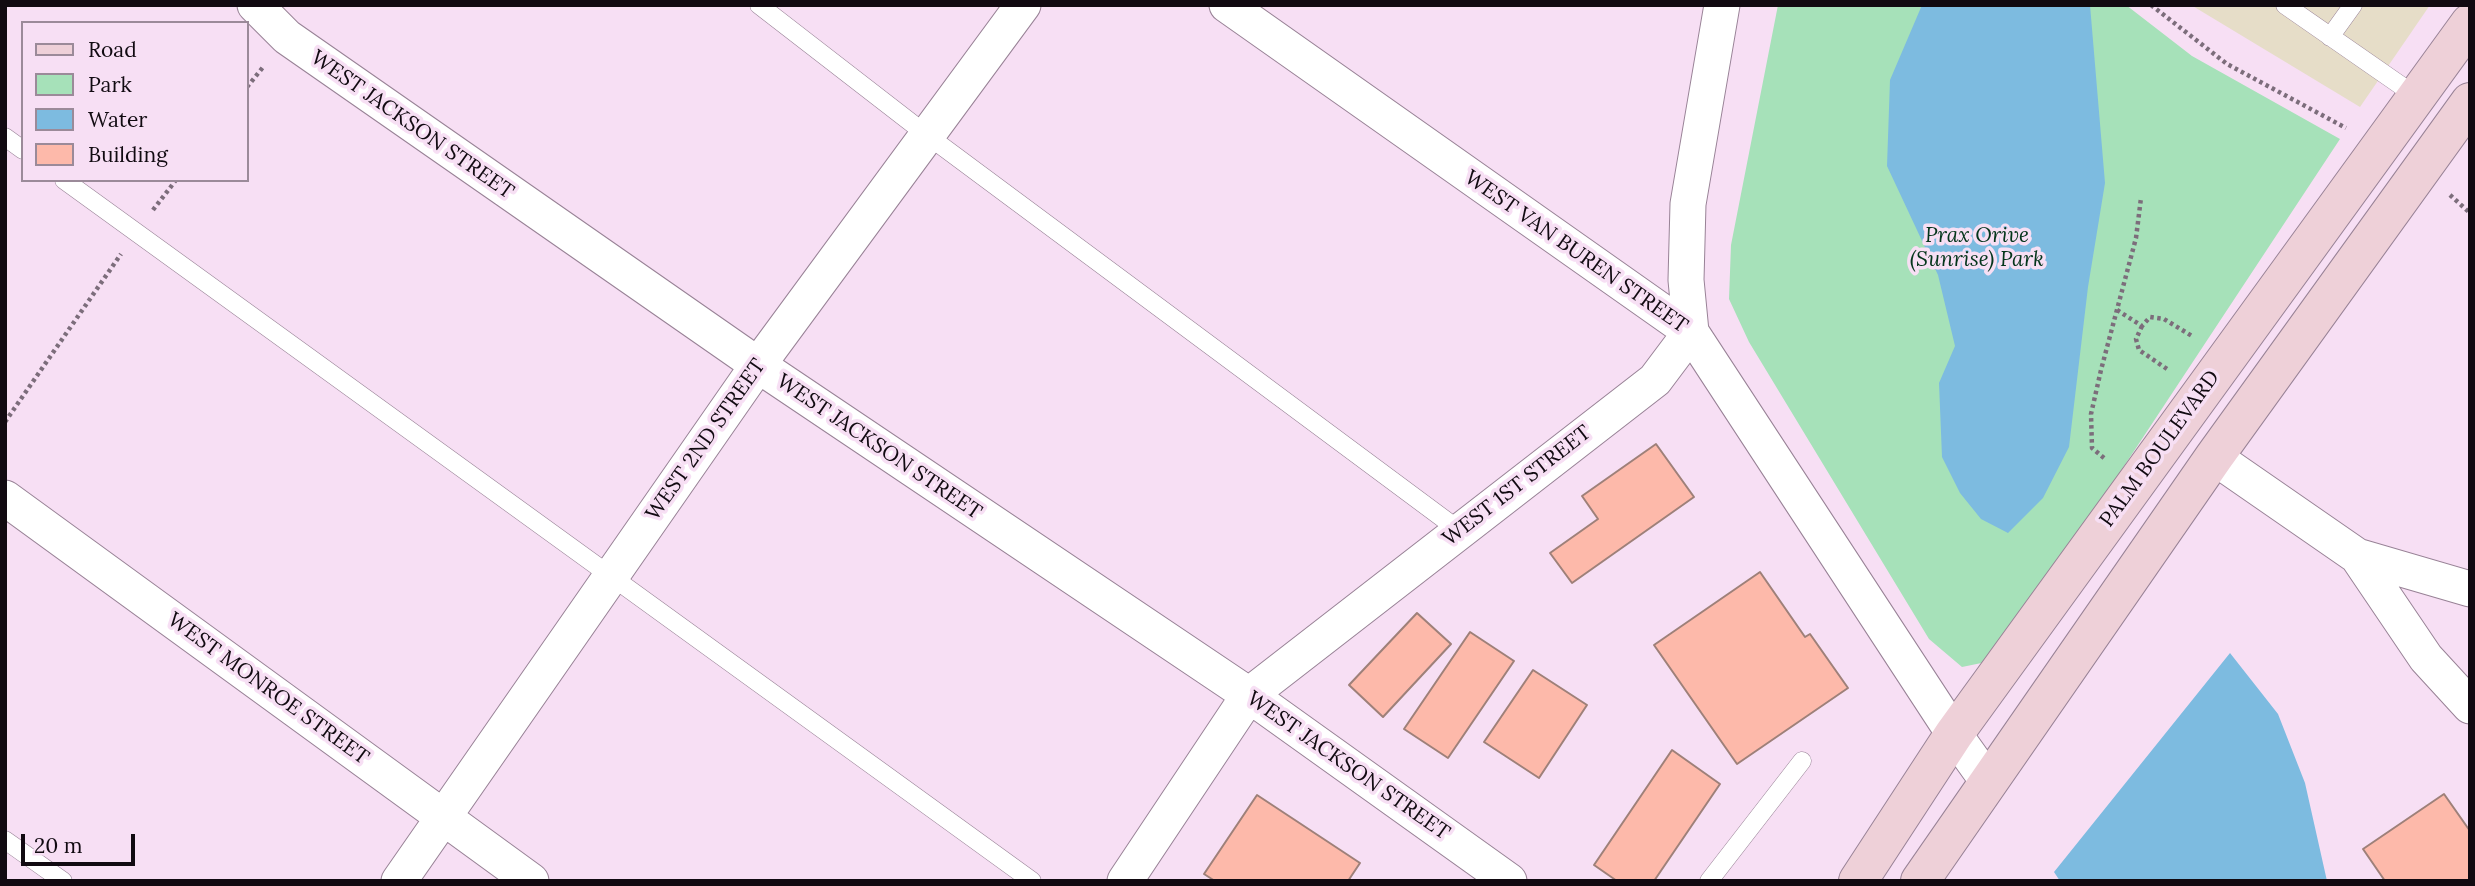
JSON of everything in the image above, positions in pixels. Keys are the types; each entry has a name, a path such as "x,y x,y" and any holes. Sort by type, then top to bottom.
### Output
{"main road":[{"name":"PALM BOULEVARD","path":"1858,881 1954,734 2470,23"},
{"path":"1920,881 2214,457 2470,102"}],"street":[{"name":"WEST JACKSON STREET","path":"255,5 286,37 758,365 1249,695 1509,881"},
{"name":"WEST 2ND STREET","path":"399,881 758,365 1023,5"},
{"name":"WEST VAN BUREN STREET","path":"1227,5 1691,332 1954,734 1989,783"},
{"path":"1691,332 1686,280 1688,204 1722,5"},
{"name":"WEST 1ST STREET","path":"1125,881 1249,695 1655,380 1691,332"},
{"path":"2214,457 2357,556 2470,589"},
{"name":"WEST MONROE STREET","path":"5,498 531,881"},
{"path":"2357,556 2426,658 2470,706"}],"lane":[{"path":"759,5 927,135 1460,531"},
{"path":"2285,5 2417,96"},
{"path":"2330,37 2353,5"},
{"path":"5,137 21,149"},
{"path":"68,182 1032,881"},
{"path":"1709,881 1802,761"},
{"path":"5,840 63,881"}],"path":[{"path":"2151,5 2227,64 2379,147"},
{"path":"5,422 136,232 174,182"},
{"path":"2104,457 2092,448 2091,414 2136,238 2141,198"},
{"path":"2117,310 2142,326"},
{"path":"2168,369 2139,350 2136,339 2142,326 2150,317 2164,318 2192,336"}],"shaded area":[{"path":"2191,5 2430,5 2360,107"}],"green space":[{"name":"Prax Orive (Sunrise) Park","path":"1778,5 2126,5 2192,56 2340,139 1996,660 1962,667 1929,639 1749,342 1729,299 1731,245"}],"water":[{"path":"1922,5 2090,5 2105,183 2088,287 2069,447 2043,498 2008,533 1981,519 1960,493 1942,457 1939,383 1955,346 1938,275 1887,166 1890,80"},
{"path":"2230,653 2278,714 2305,783 2327,881 2060,881 2054,872"}],"building":[{"path":"1656,444 1694,497 1572,583 1550,553 1598,519 1582,496"},
{"path":"1760,572 1805,637 1810,634 1848,688 1737,764 1654,645"},
{"path":"1417,613 1451,644 1383,717 1349,685"},
{"path":"1470,632 1514,661 1448,758 1404,729"},
{"path":"1533,670 1587,705 1539,778 1484,742"},
{"path":"1672,750 1720,784 1654,881 1617,881 1594,865"},
{"path":"2444,794 2470,831 2470,881 2385,881 2363,849"},
{"path":"1257,795 1360,863 1348,881 1215,881 1204,874"}]}
